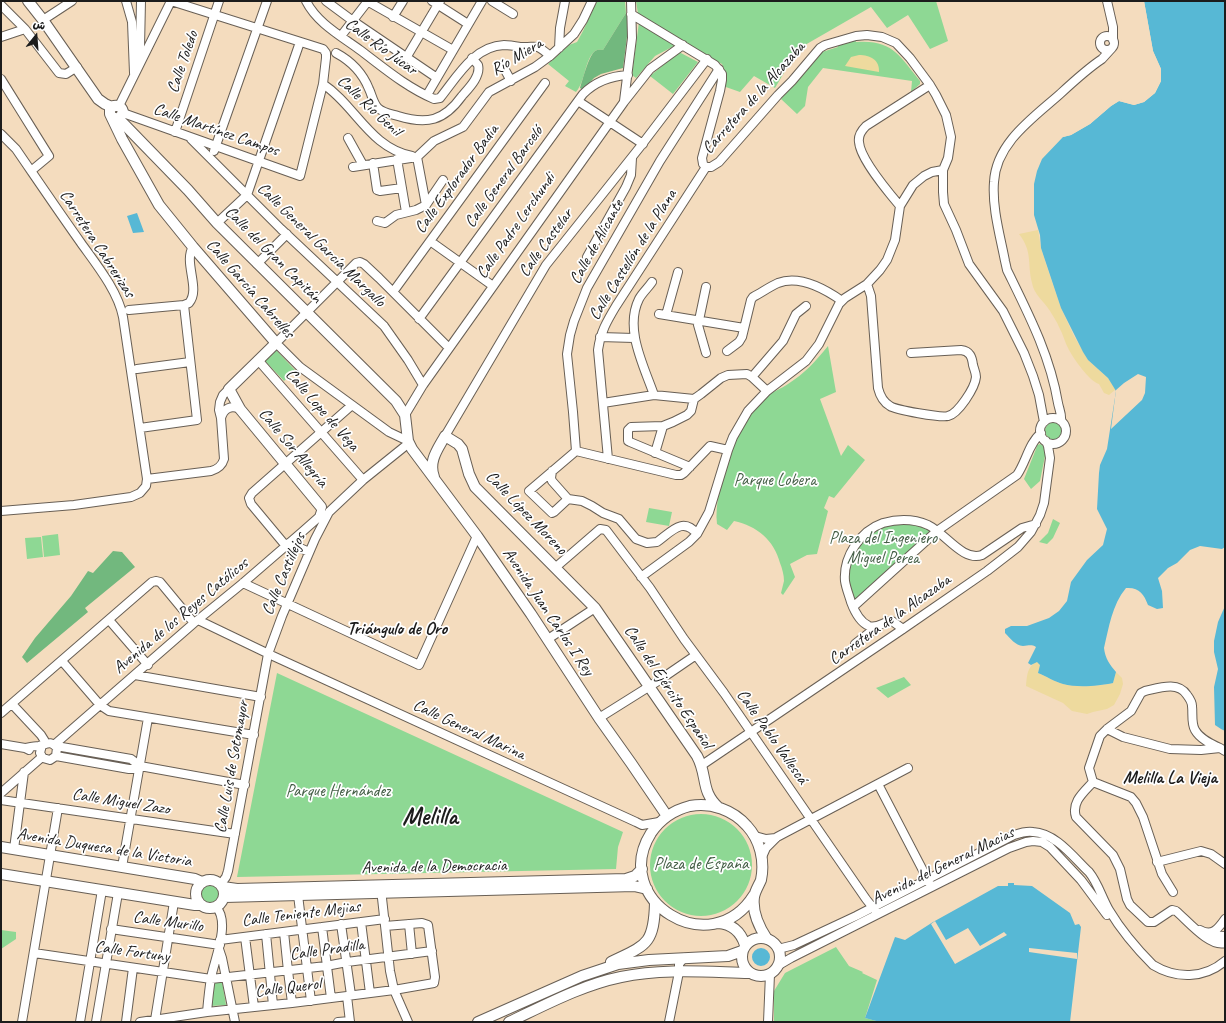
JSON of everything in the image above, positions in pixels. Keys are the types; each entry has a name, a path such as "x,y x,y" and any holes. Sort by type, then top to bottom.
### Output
{"main road":[{"name":"Calle García Cabrelles","path":"28,1 77,66 102,108 116,113 133,158 159,205 193,247 276,343"},
{"name":"Calle del Gran Capitán","path":"116,113 146,147 257,264 389,392 405,415"},
{"path":"133,158 136,151 142,147 146,147"},
{"path":"228,389 276,343"},
{"name":"Calle Sor Allegría","path":"228,389 240,410 321,507"},
{"path":"405,415 408,442"},
{"name":"Calle Castelar","path":"433,459 445,436"},
{"name":"Calle López Moreno","path":"445,436 458,444 462,449 469,474 475,487 595,608"},
{"name":"Avenida Juan Carlos I Rey","path":"408,442 477,536 548,639 599,718 657,802 663,819"},
{"path":"419,459 426,462 433,459 432,469 434,479"},
{"name":"Calle del Ejército Español","path":"595,608 702,765 706,790 713,803 719,808"},
{"path":"696,805 708,805 719,808 730,812 739,818 755,836 762,857 761,879 748,904 737,915 717,923 701,925 683,922 665,912 655,903 647,889 643,879 642,869 642,856 645,845 650,835 663,819 678,810 696,805"},
{"name":"Avenida Duquesa de la Victoria","path":"1,847 195,879 202,882"},
{"name":"Avenida de la Democracia","path":"517,886 626,879 635,876 642,869"},
{"path":"1,874 200,905 208,908 216,907 223,902 223,890 214,880 202,882 196,889 196,894 200,905"},
{"name":"Avenida de la Democracia","path":"223,890 245,888 381,889 517,886 634,886 647,889"},
{"name":"Avenida de la Democracia","path":"223,890 298,895 381,889"},
{"path":"754,895 756,917 762,932 767,939"},
{"path":"478,1022 582,976 642,947 653,928 655,903"},
{"path":"717,923 731,926 741,935 744,948 742,963 749,973"},
{"path":"509,1022 586,987 611,979 635,974 679,972 749,973 760,977 770,974 779,965 780,954 772,941 757,938 753,939 744,948 728,956 634,961 618,964 582,976"},
{"path":"520,1004 524,1015"}],"street":[{"path":"43,20 72,1"},
{"path":"126,1 132,22 134,75"},
{"path":"134,75 140,48 141,1"},
{"path":"116,113 171,1 323,49 326,52 326,58 322,84"},
{"name":"Calle Toledo","path":"175,132 219,1"},
{"path":"211,159 267,1"},
{"name":"Calle Río Júcar","path":"306,1 317,18 397,79 426,95"},
{"path":"326,1 406,58 437,78"},
{"path":"341,36 368,1 393,17 453,50"},
{"path":"393,17 403,1"},
{"path":"482,1 426,95 434,99 440,98 472,58 482,51 496,46 537,46 550,56"},
{"path":"492,1 513,14"},
{"path":"559,48 560,28 565,1"},
{"name":"Río Miera","path":"417,157 434,141 463,127 489,92 527,72 559,48 574,34 592,1"},
{"path":"624,102 632,38 631,1"},
{"path":"853,607 937,531 1017,475 1024,464 1035,439 1041,433 1041,429 1053,420 1059,405 1053,378 1039,336 1007,270 995,208 994,182 1000,159 1014,136 1095,63 1111,42 1107,1"},
{"path":"406,58 437,2 468,24"},
{"path":"1,5 25,29 59,73 66,74 77,66"},
{"path":"631,14 707,59 719,69"},
{"path":"560,28 574,34"},
{"path":"1,37 25,29"},
{"name":"Carretera de la Alcazaba","path":"719,69 722,74 720,91 702,158 703,164 706,167 711,167 719,162 792,81 813,55 825,45 856,36 874,35 886,38 896,43 902,49 930,85 941,106 950,130 951,143 943,170 944,204 975,273 997,301 1010,324 1029,364 1041,405 1053,420"},
{"path":"1095,63 1102,47 1100,44 1101,40 1111,42"},
{"path":"217,223 247,195 300,42"},
{"name":"Calle Padre Lerchundi","path":"405,415 423,385 624,102 650,69 683,45"},
{"path":"336,53 344,58 364,77 374,102 379,109 399,116 424,121 433,120 440,117 456,105 479,72 478,65 472,58"},
{"name":"Calle Castelar","path":"445,436 546,265 643,144 707,59"},
{"path":"500,67 505,70 511,81"},
{"name":"Calle de Alicante","path":"576,451 567,354 574,321 587,288 660,161 719,69"},
{"name":"Calle General Barceló","path":"419,319 586,91 596,83 611,77 628,75"},
{"path":"1,79 49,156 31,171"},
{"name":"Calle Explorador Badia","path":"393,292 545,83"},
{"name":"Calle Martínez Campos","path":"116,113 188,136 300,176 322,84"},
{"name":"Calle Río Genil","path":"322,84 334,93 381,142 401,153 417,157"},
{"path":"900,206 878,179 860,149 859,137 866,126 930,85"},
{"path":"578,101 643,144"},
{"name":"Carretera Cabrerizas","path":"1,134 16,150 31,171 91,257 118,299 123,317 148,479"},
{"name":"Calle General García Margallo","path":"188,136 388,331 423,385"},
{"path":"348,138 362,165"},
{"path":"353,167 417,157 426,204"},
{"path":"586,257 626,187 631,175 632,158"},
{"path":"397,160 406,212"},
{"path":"373,163 377,190 402,188"},
{"name":"Calle Castellón de la Plana","path":"608,459 598,350 600,337 616,306 706,167"},
{"path":"641,577 689,542 697,534 709,512 735,432 745,416 755,402 766,391 790,374 813,352 824,336 836,309 842,301 867,284 880,270 892,250 900,206 913,185 918,180 932,172 943,170"},
{"path":"377,221 385,223 396,215 416,210 426,204 443,180"},
{"path":"257,264 287,234"},
{"path":"430,241 493,286"},
{"path":"129,310 184,305 190,303 193,295 189,255 193,247"},
{"path":"276,343 356,263 360,262 364,264 450,348"},
{"path":"678,272 663,315 744,328"},
{"path":"727,351 741,340 749,304 753,297 776,284 782,282 799,281 820,288 842,301"},
{"path":"652,282 640,297 637,304 634,323 634,338 654,395"},
{"path":"867,284 870,296 878,388 883,400 888,405 897,409 939,416 946,417 956,412 964,402 974,385 976,378 970,355 966,351 961,350 911,353"},
{"path":"706,287 698,320 698,328 706,353"},
{"path":"140,428 197,420 184,305"},
{"path":"748,376 783,341 796,314 806,306"},
{"path":"600,337 634,338"},
{"name":"Calle García Cabrelles","path":"276,343 295,363 389,432 408,442"},
{"name":"Calle Lope de Vega","path":"258,360 363,480"},
{"path":"137,368 190,362"},
{"path":"603,403 654,395 694,398 724,376 748,376 766,391"},
{"path":"1,511 74,505 131,497 140,492 146,486 148,479 217,469 222,465 224,459 219,410 220,402 228,389"},
{"path":"690,467 628,441 628,429 631,427 663,426 688,415 691,411 694,398"},
{"path":"309,552 288,544 251,504 249,498 252,493 352,405"},
{"name":"Calle Sor Allegría","path":"221,418 222,413 230,407 236,407 240,410"},
{"path":"1041,433 1046,441 1053,444 1060,442 1065,436 1066,427 1053,420"},
{"path":"656,453 663,426"},
{"name":"Carretera de la Alcazaba","path":"702,765 903,629 987,571 1018,547 1036,524 1044,503 1050,464 1050,452 1046,441"},
{"path":"363,480 408,442"},
{"name":"Carretera de la Alcazaba","path":"1050,464 1060,442"},
{"path":"568,498 552,513 529,491 576,451 681,475 710,446 728,450"},
{"path":"552,471 552,481 568,498 582,501 603,513 619,519 632,536 643,543 657,542 681,525 693,528 697,534"},
{"name":"Calle Castillejos","path":"268,654 272,640 322,523 332,508 363,480"},
{"name":"Avenida de los Reyes Católicos","path":"49,745 148,665 196,621 243,583 319,517 321,507"},
{"path":"878,626 869,626 865,624 856,613 845,582 846,569 853,549 857,542 871,529 883,523 907,520 923,523 937,531 962,552 974,557 982,554 1022,528 1036,524"},
{"name":"Calle Pablo Vallescá","path":"556,568 600,529 608,531 650,588 684,639 696,654 866,899 876,911"},
{"path":"243,583 419,665 477,536"},
{"path":"1,713 152,582 160,582 196,621"},
{"path":"548,639 595,608"},
{"path":"109,620 148,665"},
{"path":"855,644 878,626 888,621 892,620 903,629"},
{"name":"Calle General Marina","path":"196,621 642,825 663,819"},
{"name":"Calle Luis de Sotomayor","path":"223,890 245,785 268,654"},
{"path":"599,718 649,687 696,654"},
{"path":"62,661 100,705 109,711 254,735"},
{"path":"135,675 261,697"},
{"path":"1093,782 1089,768 1100,736 1131,711 1141,693 1145,691 1164,687 1176,687 1185,692 1191,700 1193,725 1195,731 1205,740 1222,750"},
{"path":"12,704 42,735 49,745 57,750 56,756"},
{"path":"122,867 148,718"},
{"path":"1107,729 1123,737 1170,749 1222,750"},
{"path":"1,744 25,748 49,745 131,759 140,766 245,785"},
{"path":"41,756 40,750 49,745"},
{"path":"25,748 41,756 45,760 50,760 56,756 130,769 140,766"},
{"path":"14,849 26,770 32,758 31,754 25,748"},
{"path":"1,793 41,756"},
{"path":"762,857 766,848 777,837 908,768"},
{"path":"1093,782 1131,797 1136,803 1143,817 1157,862 1162,874 1173,892"},
{"path":"1093,782 1077,801 1074,812 1076,817 1113,855 1124,880 1130,904 1148,922 1154,922 1172,910 1182,911 1200,930 1208,933 1216,930 1225,919"},
{"path":"878,784 932,888"},
{"name":"Calle Miguel Zazo","path":"1,800 235,834"},
{"path":"22,1022 58,808"},
{"name":"Avenida del General Macias","path":"779,965 876,911 927,880 1014,835 1033,832 1044,834 1055,840 1091,874 1105,903 1117,923"},
{"path":"755,836 766,839 777,837"},
{"name":"Avenida del General Macias","path":"778,949 794,945 932,888 1009,848 1033,841 1042,842 1050,847 1082,881 1106,914 1117,923"},
{"path":"1157,862 1201,851 1211,854 1225,864"},
{"path":"1082,881 1083,874 1091,874"},
{"path":"381,889 394,990 408,1022"},
{"path":"80,1022 102,890"},
{"path":"96,1022 118,892"},
{"path":"298,895 311,1001"},
{"path":"156,1020 174,902"},
{"path":"207,1012 211,979 220,949 222,915 216,907"},
{"path":"1176,911 1198,932 1222,940"},
{"path":"360,922 370,993"},
{"name":"Calle Teniente Mejias","path":"220,949 245,936 360,922 385,922 409,924 422,923 428,925 432,951"},
{"path":"1117,923 1146,958 1160,969 1182,975 1190,975 1205,972 1225,961"},
{"path":"338,1022 350,1021 347,962 342,924"},
{"path":"409,924 412,954"},
{"path":"322,927 330,998"},
{"name":"Calle Murillo","path":"111,929 168,937 220,949"},
{"path":"284,932 292,1003"},
{"path":"266,934 273,1005"},
{"path":"245,936 254,1007"},
{"path":"220,949 235,1022"},
{"name":"Calle Pradilla","path":"226,978 307,969 347,962 432,951"},
{"name":"Calle Querol","path":"140,1022 207,1012 311,1001 431,984 434,983 435,977 432,951"},
{"name":"Calle Fortuny","path":"34,953 211,979 226,978"},
{"path":"1146,958 1169,969 1191,972 1212,966 1225,956"},
{"path":"669,1022 679,972 679,964 684,958"},
{"path":"126,1022 133,968"},
{"path":"768,1022 770,974"}],"green space":[{"path":"597,1 625,1 626,13 603,50 596,50 591,56 579,88 576,92 565,86 569,81 548,64 569,45 577,42"},
{"path":"636,1 936,1 948,41 930,49 908,15 887,28 871,7 798,49 775,88 754,76 740,92 723,86 726,74 722,64 707,57 658,28 638,14"},
{"path":"626,13 629,21 623,68 601,74 594,78 583,90 580,88 592,55 596,50 603,50"},
{"path":"639,22 676,45 655,56 636,78 632,75"},
{"path":"855,38 856,42 878,43 887,46 907,64 920,81 920,84 911,92 912,81 823,68 808,87 805,106 797,114 781,99 816,57 822,52 838,47 837,43"},
{"path":"679,52 698,62 673,94 650,76"},
{"name":"Parque Lobera","path":"828,346 836,392 820,399 841,456 848,445 865,460 834,498 829,496 824,508 828,511 817,554 807,555 790,564 795,577 783,595 781,593 784,581 783,572 774,547 769,541 757,530 742,523 734,521 727,530 717,524 719,493 729,457 745,423 754,409 764,398 805,372"},
{"path":"276,350 295,370 284,381 265,361"},
{"path":"1054,422 1060,425 1063,431 1060,437 1054,440 1048,437 1045,431 1048,425"},
{"path":"1040,444 1044,446 1046,451 1040,481 1031,489 1024,479 1037,445"},
{"path":"649,508 672,512 669,526 646,522"},
{"path":"1053,519 1060,523 1053,538 1047,544 1039,542 1048,533"},
{"name":"Plaza del Ingeniero Miguel Perea","path":"900,520 937,531 853,607 846,569 867,532"},
{"path":"58,534 60,555 44,557 42,536"},
{"path":"41,537 43,557 27,559 25,538"},
{"path":"113,551 122,552 135,567 85,608 88,612 27,663 22,657 35,638 71,596 88,571 93,573"},
{"name":"Parque Hernández","path":"277,673 623,832 618,847 616,869 237,877"},
{"path":"904,677 911,685 888,698 876,688"},
{"name":"Plaza de España","path":"701,814 721,818 737,829 748,845 752,865 748,885 737,901 721,912 701,916 681,912 665,901 654,885 650,865 654,845 665,829 681,818"},
{"path":"207,884 215,884 221,890 221,898 215,904 207,904 201,898 201,890"},
{"path":"1,930 16,932 16,939 1,949"},
{"path":"836,947 849,966 877,980 865,1018 881,1022 774,1022 774,991 785,973"},
{"path":"214,980 222,981 226,1005 211,1006"}],"sand":[{"path":"859,55 874,59 878,64 879,72 845,66 851,57"},
{"path":"1038,230 1041,248 1061,308 1074,336 1088,360 1108,378 1116,390 1109,395 1104,393 1099,384 1091,379 1078,364 1071,354 1048,307 1033,287 1028,252 1019,234"},
{"path":"1037,661 1040,665 1038,673 1057,682 1075,686 1113,683 1116,672 1122,678 1123,684 1120,694 1114,705 1107,709 1087,714 1072,711 1063,703 1026,686 1029,669"}],"water":[{"path":"1144,1 1225,1 1225,547 1222,549 1200,546 1190,550 1177,563 1168,568 1158,578 1162,591 1163,608 1157,609 1148,605 1145,598 1138,590 1126,588 1114,609 1104,648 1108,661 1116,672 1113,683 1095,686 1075,686 1060,683 1038,673 1040,665 1037,662 1031,665 1028,663 1036,647 1018,644 1005,633 1005,629 1011,626 1027,626 1049,618 1059,611 1067,601 1071,582 1087,560 1103,545 1107,529 1097,509 1099,473 1100,465 1107,449 1116,391 1108,378 1088,360 1061,308 1041,248 1040,235 1034,215 1034,184 1042,159 1063,137 1071,135 1090,124 1119,101 1134,105 1144,102 1155,93 1161,81 1161,69 1153,51"},
{"path":"137,213 144,232 133,233 127,216"},
{"path":"1225,606 1225,731 1215,725 1214,687 1218,669 1214,652 1214,641 1218,622"},
{"path":"1008,883 1014,883 1014,885 1032,886 1070,913 1075,925 1079,924 1081,927 1070,1022 880,1022 865,1018 895,937 905,940 933,922 998,886 1008,886"},
{"path":"757,948 765,948 770,953 768,964 765,966 757,966 752,961 752,953"}],"pier":[{"path":"1142,1 1144,1 1153,51 1161,69 1161,81 1155,93 1144,102 1134,105 1119,101 1090,124 1071,135 1063,137 1062,136 1089,123 1110,104 1119,99 1134,103 1143,100 1153,92 1159,80 1159,70 1151,52"},
{"path":"1138,374 1146,377 1145,393 1142,400 1111,429 1116,390"},
{"path":"935,921 946,940 968,928 980,946 1004,932 1007,935 955,964 931,924"},
{"path":"1029,948 1077,953 1077,959 1029,952"}],"district":[{"name":"Triángulo de Oro","path":"397,629"},
{"name":"Melilla La Vieja","path":"1170,778"},
{"name":"Melilla","path":"430,817"}]}
